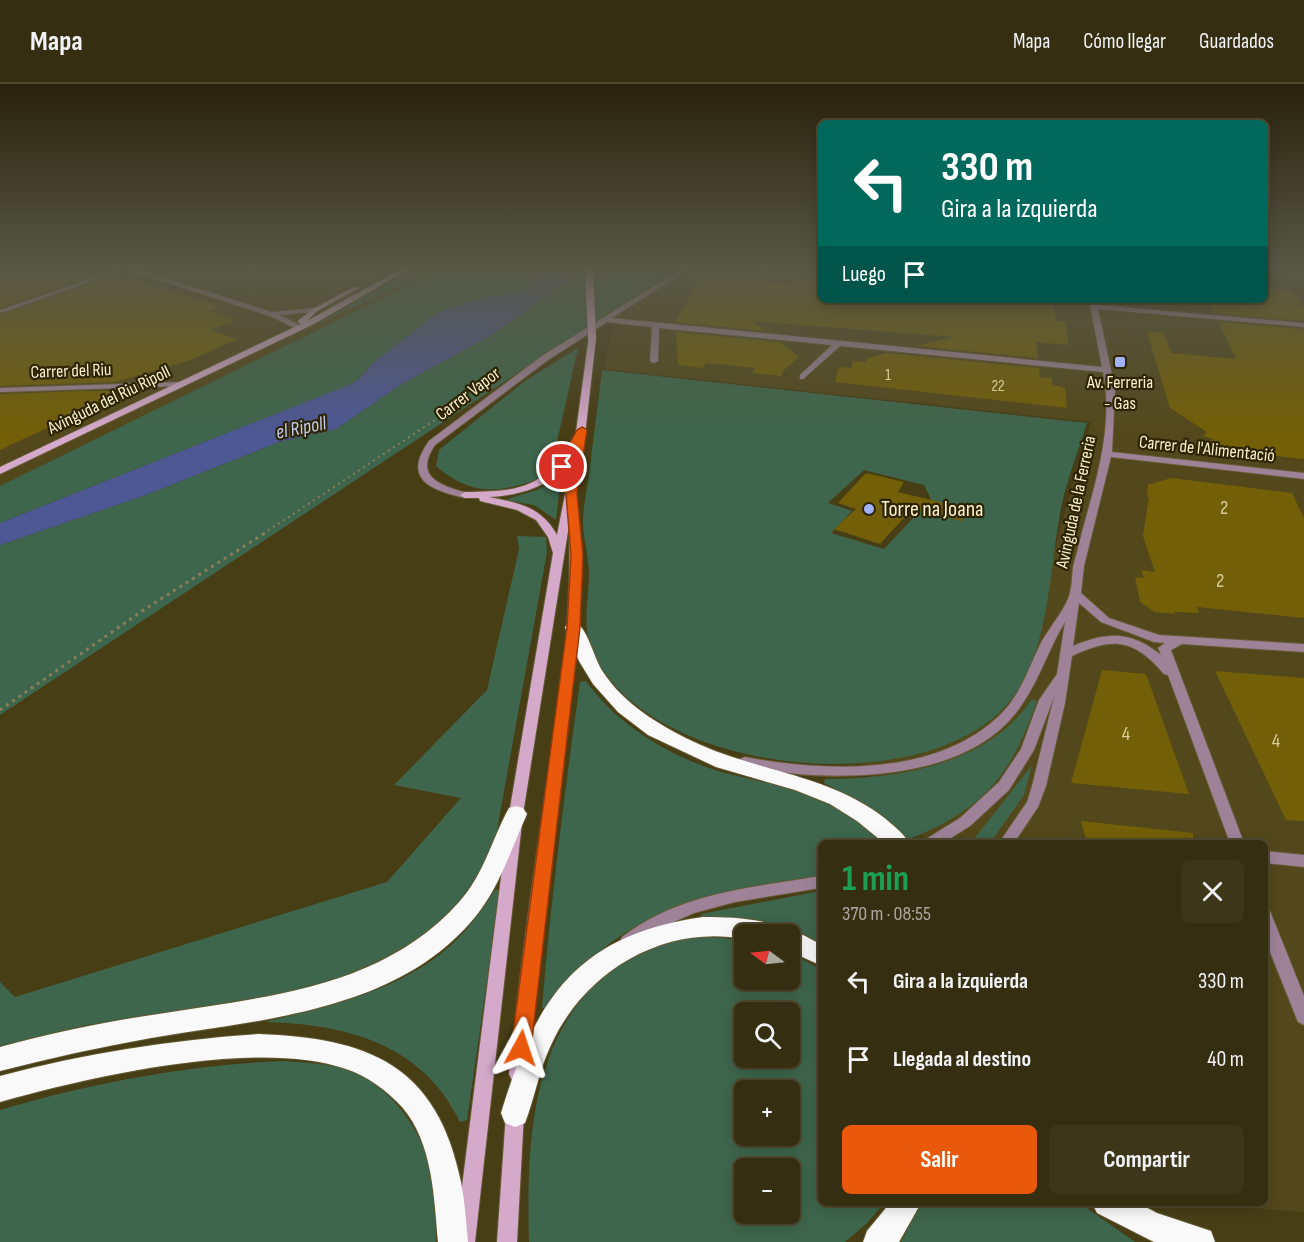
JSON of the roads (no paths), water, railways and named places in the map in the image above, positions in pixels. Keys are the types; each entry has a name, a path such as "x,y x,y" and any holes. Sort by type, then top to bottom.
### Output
{"highway":[{"path":"574,627 589,666 611,696 646,724 673,740 724,763 829,794 867,817 894,840"},
{"path":"0,1059 139,1028 304,1002 336,993 388,972 434,943 471,905 495,864 516,814"},
{"path":"515,1113 529,1064 543,1034 579,982 608,956 634,943 682,929 734,928"},
{"path":"800,945 818,954"},
{"path":"0,1089 97,1066 184,1052 271,1045 338,1052 375,1068 392,1079 419,1108 440,1151 452,1206 453,1242"},
{"path":"878,1242 893,1226 904,1206"},
{"path":"1113,1206 1151,1226 1200,1242"}],"main road":[{"name":"Avinguda del Riu Ripoll","path":"297,327 301,323"},
{"name":"Avinguda del Riu Ripoll","path":"0,471 304,323"},
{"path":"465,1242 513,857 516,814 558,555 582,430 592,338 591,323"},
{"path":"465,495 513,492 544,481 562,467 582,430"},
{"path":"507,1242 515,1113 527,983 574,627 577,555 571,494"},
{"path":"465,495 514,506 542,518 551,529 558,555"}],"street":[{"path":"289,323 297,327"},
{"name":"Carrer Vapor","path":"465,495 437,486 424,476 420,463 427,450 488,400 545,358 601,323"},
{"path":"636,323 1107,370"},
{"name":"Avinguda de la Ferreria","path":"1008,840 1033,803 1039,786 1059,704 1079,566 1107,454 1111,398 1097,323"},
{"path":"1284,323 1304,325"},
{"path":"654,361 656,325"},
{"path":"802,377 837,344"},
{"name":"Carrer del Riu","path":"0,390 179,384"},
{"name":"Carrer de l'Alimentació","path":"1107,454 1304,476"},
{"path":"673,740 750,763 813,772 884,770 947,753 976,739 1003,721 1028,686 1044,650 1076,595 1094,613 1117,626 1158,639 1304,648"},
{"path":"1066,654 1097,640 1119,639 1137,643 1148,650 1174,679"},
{"path":"1193,641 1174,642 1164,648 1236,840"},
{"path":"936,840 985,805 1017,768 1027,750 1046,700 1062,676"},
{"path":"1268,857 1304,861"},
{"path":"608,956 655,922 676,913 717,902 818,882"},
{"path":"1268,925 1304,1017"}],"water":[{"name":"el Ripoll","path":"424,323 509,323 495,333 400,385 336,429 279,442 143,496 0,545 0,523 356,382 374,362"}],"place":[{"name":"Av. Ferreria - Gas","path":"1120,362"},
{"name":"Torre na Joana","path":"869,509"}]}
